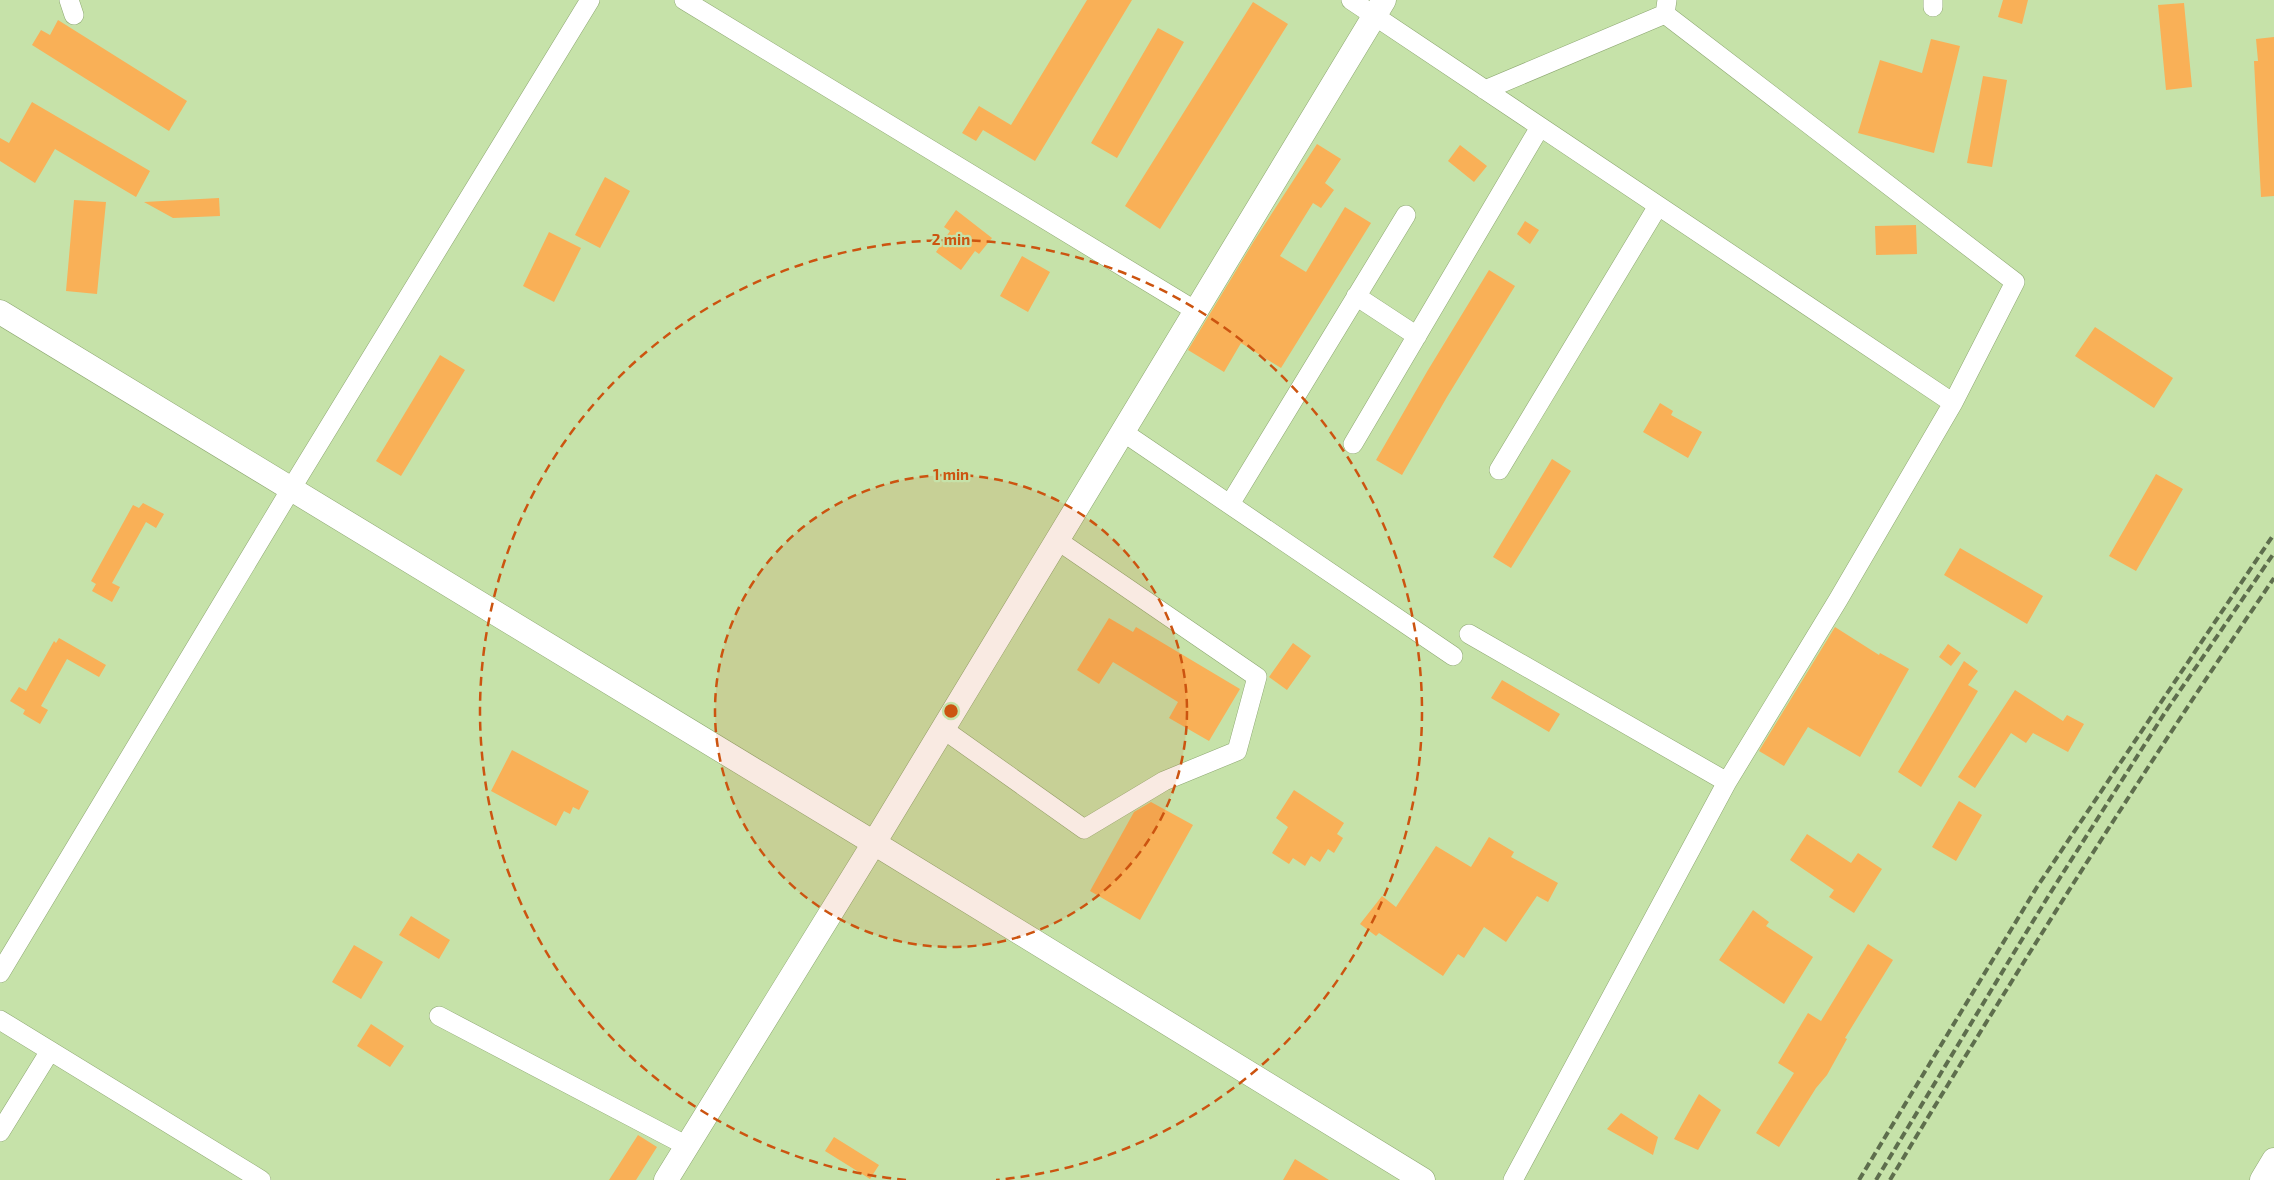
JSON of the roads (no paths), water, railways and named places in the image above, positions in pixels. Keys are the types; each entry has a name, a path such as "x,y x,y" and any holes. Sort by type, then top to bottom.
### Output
{"street":[{"path":"0,973 291,489 590,0"},
{"path":"684,0 1196,311"},
{"path":"1350,0 1380,8 1485,90 1953,403"},
{"path":"1485,90 1666,7 2015,282 1953,403 1838,600 1727,782 1513,1180"},
{"path":"666,1180 874,843 1380,8"},
{"path":"1353,444 1540,127"},
{"path":"1500,470 1658,206"},
{"path":"1230,504 1406,216"},
{"path":"1356,296 1417,336"},
{"path":"0,312 874,843 1423,1180"},
{"path":"1123,432 1452,656"},
{"path":"943,729 1084,829 1164,781 1237,751 1257,677 1058,540"},
{"path":"1469,634 1727,782"},
{"path":"439,1016 687,1146"},
{"path":"0,1020 261,1180"},
{"path":"0,1132 50,1050"},
{"path":"2262,1180 2274,1160"}],"railway":[{"path":"1859,1180 2037,887 2274,534"},
{"path":"1876,1180 2049,895 2166,711 2274,553"},
{"path":"1890,1180 2078,876 2274,578"}]}
